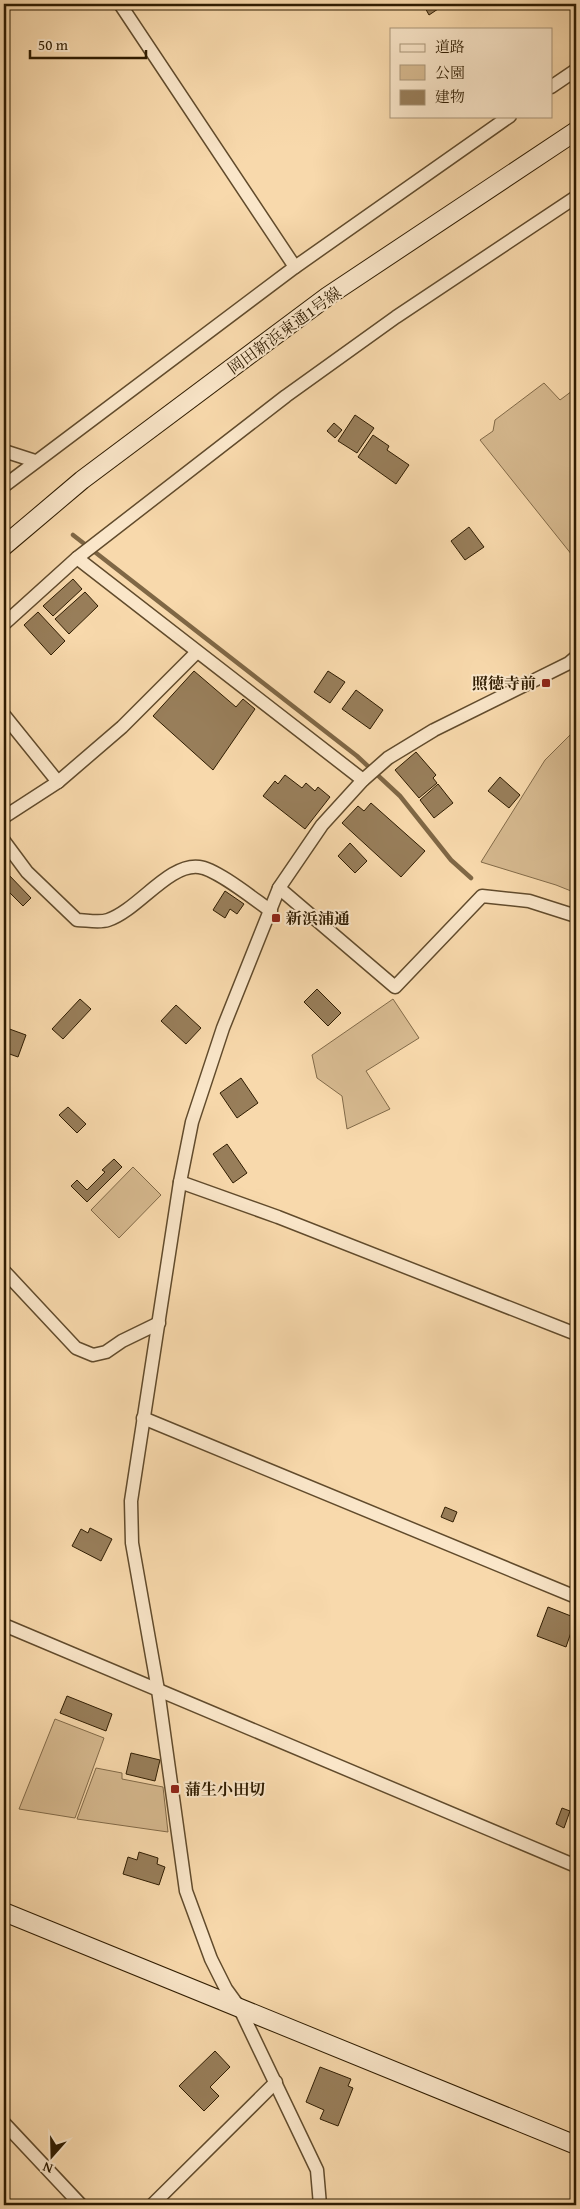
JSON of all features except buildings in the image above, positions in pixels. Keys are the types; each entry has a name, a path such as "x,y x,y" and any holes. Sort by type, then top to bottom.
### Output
{"street":[{"path":"120,4 295,267"},
{"path":"552,86 576,70"},
{"path":"4,486 295,267 507,118"},
{"name":"岡田新浜東通1号線","path":"4,546 82,480 328,296 576,131"},
{"path":"4,624 81,556 286,396 396,317 576,197"},
{"path":"4,451 35,461"},
{"path":"81,556 197,652 365,778"},
{"path":"4,817 58,782 122,727 197,652"},
{"path":"320,2205 317,2170 239,2007 226,1990 211,1959 186,1891 158,1690 132,1543 131,1500 180,1182 192,1122 223,1028 279,888 322,825 365,778 382,763 434,730 569,663 576,657"},
{"path":"4,715 58,782"},
{"path":"4,841 27,872 77,920 105,921 124,913 185,867 201,867 223,878 271,911"},
{"path":"279,888 395,987 482,896 529,901 576,916"},
{"path":"180,1182 278,1217 576,1334"},
{"path":"4,1271 76,1348 93,1355 106,1352 122,1340 159,1323"},
{"path":"143,1418 576,1597"},
{"path":"4,1625 576,1866"},
{"path":"4,1912 576,2145"},
{"path":"152,2205 276,2082"},
{"path":"4,2124 82,2205"}],"green space":[{"path":"544,383 560,400 576,388 576,560 480,440 493,431 495,420"},
{"path":"576,729 576,893 481,862 545,760"},
{"path":"393,999 419,1038 366,1071 390,1109 347,1129 342,1096 317,1078 312,1055"},
{"path":"133,1167 161,1195 119,1238 91,1210"},
{"path":"55,1719 104,1738 75,1818 19,1809"},
{"path":"96,1768 122,1773 122,1779 163,1787 168,1832 77,1819"}],"waterway":[{"path":"73,535 357,756 400,796 451,860 471,878"}],"place":[{"name":"照徳寺前","path":"546,683"},
{"name":"新浜浦通","path":"276,918"},
{"name":"蒲生小田切","path":"175,1789"}]}
